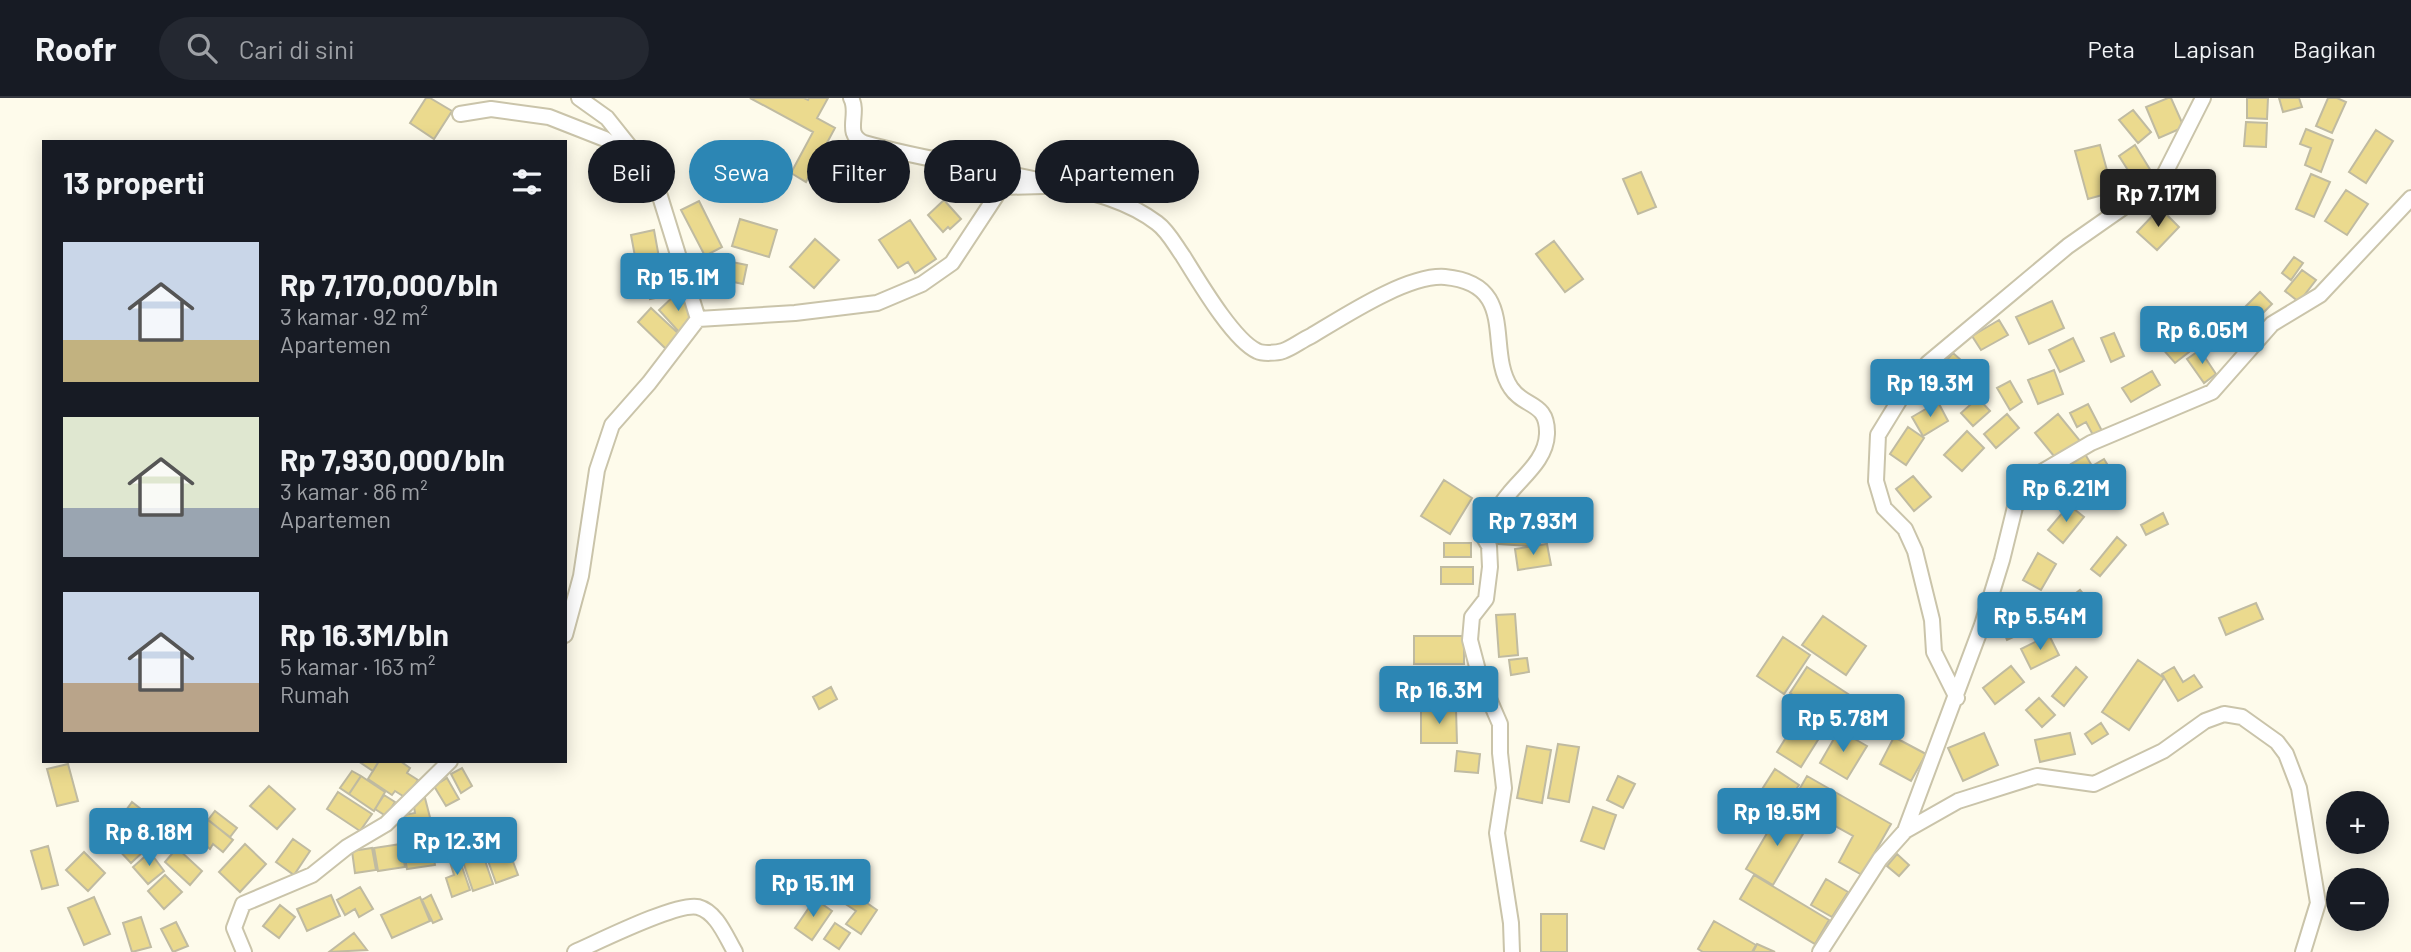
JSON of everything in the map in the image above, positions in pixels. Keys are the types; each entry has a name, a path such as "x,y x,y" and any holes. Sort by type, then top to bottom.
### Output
{"street":[{"path":"579,98 607,118 625,140"},
{"path":"851,98 855,110 852,132 854,137 864,143 1035,179"},
{"path":"1957,698 1934,652 1932,620 1915,551 1905,529 1884,508 1876,481 1878,435 1905,391 1928,363 2068,246 2161,181 2203,98"},
{"path":"460,114 491,109 549,117 606,140"},
{"path":"567,628 581,576 597,470 612,425 649,383 698,319 795,313 877,303 922,284 952,263 1002,187 1035,186"},
{"path":"1905,831 1957,698 2002,560 2015,507 2040,473 2091,443 2212,392 2272,324 2320,295 2411,198"},
{"path":"662,203 698,319"},
{"path":"1120,203 1160,224 1231,327 1246,344 1260,353 1282,352 1385,294 1420,281 1444,277 1468,284 1485,295 1492,305 1497,317 1505,376 1520,397 1543,411 1547,435 1535,467 1508,494 1482,534 1489,546 1490,567 1486,599 1472,617 1470,640 1480,678 1500,724 1504,788 1497,834 1511,923 1512,952"},
{"path":"1820,952 1880,859 1905,831 1958,801 2036,776 2094,784 2163,751 2205,721 2224,714 2242,718 2277,742 2286,754 2299,788 2318,903 2303,952"},
{"path":"244,952 234,928 243,904 312,874 347,847 386,824 448,763"},
{"path":"575,952 677,909 697,907 714,917 735,952"}],"building":[{"path":"426,98 452,111 434,139 410,123"},
{"path":"750,98 828,98 817,118 835,128 829,140 809,140 813,132"},
{"path":"2171,98 2184,127 2159,138 2146,107"},
{"path":"2247,98 2268,98 2267,119 2247,118"},
{"path":"2279,98 2299,98 2302,107 2283,112"},
{"path":"2328,98 2346,102 2332,133 2316,126"},
{"path":"2133,110 2151,132 2138,143 2119,120"},
{"path":"2246,122 2267,123 2266,147 2244,146"},
{"path":"2306,129 2333,140 2321,172 2305,165 2311,148 2300,144"},
{"path":"2376,130 2393,141 2366,183 2349,172"},
{"path":"807,143 806,182 793,174"},
{"path":"2100,145 2113,192 2088,199 2075,151"},
{"path":"2135,145 2154,176 2138,186 2119,156"},
{"path":"1641,172 1656,207 1638,214 1623,179"},
{"path":"2311,174 2330,182 2314,217 2296,209"},
{"path":"2346,190 2368,204 2347,235 2325,221"},
{"path":"700,203 722,247 705,256 681,210"},
{"path":"941,203 947,203 961,219 943,232 928,215"},
{"path":"2160,208 2179,227 2157,250 2137,232"},
{"path":"740,219 777,230 769,257 732,246"},
{"path":"910,220 936,259 915,273 908,262 898,268 879,240"},
{"path":"654,230 660,263 637,267 631,235"},
{"path":"815,239 839,260 814,288 790,267"},
{"path":"1554,241 1583,279 1565,292 1536,254"},
{"path":"2294,257 2303,263 2291,280 2282,273"},
{"path":"727,261 747,265 743,284 724,280"},
{"path":"661,266 666,296 650,299 648,289 640,290 637,269"},
{"path":"2302,270 2316,280 2299,302 2285,291"},
{"path":"2260,292 2272,304 2244,332 2232,320"},
{"path":"676,294 696,317 680,333 659,310"},
{"path":"2052,301 2064,328 2029,344 2016,317"},
{"path":"651,308 680,335 667,350 638,322"},
{"path":"1999,320 2008,335 1981,350 1972,336"},
{"path":"2114,333 2124,356 2111,362 2101,338"},
{"path":"2175,334 2189,352 2175,363 2160,346"},
{"path":"2073,338 2084,361 2060,372 2049,350"},
{"path":"2200,350 2216,374 2204,383 2187,359"},
{"path":"1953,353 1961,360 1953,370 1945,362"},
{"path":"2054,370 2063,394 2038,404 2028,380"},
{"path":"1957,371 1967,385 1945,401 1935,387"},
{"path":"2152,371 2160,385 2131,402 2122,388"},
{"path":"2010,381 2022,402 2010,410 1997,388"},
{"path":"1978,398 1990,411 1973,426 1961,413"},
{"path":"1938,402 1948,421 1923,436 1912,417"},
{"path":"2088,404 2102,431 2093,435 2086,422 2077,427 2070,413"},
{"path":"2007,414 2019,428 1996,448 1984,434"},
{"path":"2058,414 2081,442 2058,461 2035,433"},
{"path":"1908,427 1924,438 1906,465 1890,454"},
{"path":"1967,431 1984,448 1962,471 1944,455"},
{"path":"2085,454 2092,466 2104,459 2115,477 2086,494 2068,463"},
{"path":"1913,476 1931,497 1914,511 1896,489"},
{"path":"1444,480 1472,498 1450,534 1421,516"},
{"path":"1535,499 1551,500 1550,527 1534,526"},
{"path":"2069,505 2084,517 2063,543 2048,530"},
{"path":"1499,509 1522,510 1521,525 1530,526 1529,546 1498,544"},
{"path":"2163,513 2168,524 2146,535 2141,525"},
{"path":"2117,537 2126,545 2100,576 2091,569"},
{"path":"1444,543 1471,543 1471,557 1444,557"},
{"path":"1547,544 1551,565 1518,570 1515,549"},
{"path":"2038,553 2056,564 2041,590 2023,580"},
{"path":"1441,567 1473,567 1473,584 1441,584"},
{"path":"2080,590 2094,607 2072,625 2058,607"},
{"path":"2256,603 2263,619 2226,635 2219,618"},
{"path":"2032,609 2040,625 2007,640 2000,623"},
{"path":"1515,614 1518,655 1499,657 1496,615"},
{"path":"1823,616 1866,646 1846,675 1802,645"},
{"path":"2049,635 2059,655 2031,669 2021,649"},
{"path":"1414,636 1464,636 1464,664 1414,664"},
{"path":"1783,637 1810,655 1784,694 1757,676"},
{"path":"1527,658 1529,672 1511,675 1509,660"},
{"path":"2138,660 2164,678 2129,730 2102,712"},
{"path":"2011,666 2024,682 1995,704 1983,688"},
{"path":"1466,667 1466,699 1415,700 1414,668"},
{"path":"1807,667 1871,709 1854,735 1790,693"},
{"path":"2076,667 2087,677 2064,706 2052,696"},
{"path":"2174,667 2183,682 2194,675 2202,687 2178,701 2162,674"},
{"path":"831,687 837,699 819,709 813,697"},
{"path":"2039,698 2055,715 2042,727 2026,710"},
{"path":"1807,704 1831,719 1801,767 1777,752"},
{"path":"1421,709 1456,709 1457,743 1421,743"},
{"path":"2101,723 2108,734 2092,744 2085,734"},
{"path":"1839,730 1867,746 1847,779 1820,763"},
{"path":"1984,733 1998,765 1963,781 1948,748"},
{"path":"2070,733 2075,754 2040,762 2035,740"},
{"path":"1894,737 1926,754 1911,781 1880,764"},
{"path":"1558,744 1579,747 1569,802 1548,798"},
{"path":"1527,746 1551,750 1542,803 1517,798"},
{"path":"1457,751 1480,754 1478,773 1455,771"},
{"path":"361,763 378,763 373,771"},
{"path":"378,763 403,763 410,768 407,773 418,780 406,798 395,791 392,795 368,779"},
{"path":"68,764 78,801 57,806 47,769"},
{"path":"462,768 472,786 461,793 451,774"},
{"path":"1775,769 1799,785 1783,809 1759,794"},
{"path":"352,771 361,776 349,794 340,788"},
{"path":"361,776 385,792 374,811 349,794"},
{"path":"1618,776 1635,784 1623,808 1607,800"},
{"path":"1807,776 1891,824 1862,875 1839,862 1853,836 1792,802"},
{"path":"447,778 459,799 446,806 434,786"},
{"path":"269,786 295,809 277,829 250,806"},
{"path":"338,792 372,814 360,831 327,809"},
{"path":"384,795 395,802 386,816 375,809"},
{"path":"425,798 434,833 404,840 399,816 415,813 413,800"},
{"path":"132,802 151,817 137,834 119,820"},
{"path":"1593,807 1616,815 1604,849 1581,841"},
{"path":"215,811 237,828 230,837 208,820"},
{"path":"1780,811 1807,827 1773,885 1746,869"},
{"path":"206,818 233,840 223,852 213,844 210,849 200,841 204,837 196,831"},
{"path":"129,835 144,851 131,863 116,847"},
{"path":"293,839 310,851 294,875 276,862"},
{"path":"431,843 435,865 407,869 403,847"},
{"path":"245,844 266,864 240,892 219,872"},
{"path":"401,844 405,867 378,871 374,848"},
{"path":"48,846 58,885 42,889 31,851"},
{"path":"480,846 493,884 473,891 460,853"},
{"path":"177,848 202,871 190,885 165,862"},
{"path":"372,848 376,870 355,873 352,851"},
{"path":"509,851 518,875 496,883 487,858"},
{"path":"84,852 105,873 88,891 66,870"},
{"path":"150,852 164,871 148,884 133,867"},
{"path":"457,852 470,890 452,897 446,878 454,875 448,855"},
{"path":"1897,854 1909,865 1899,876 1887,866"},
{"path":"165,875 182,892 164,909 148,891"},
{"path":"1754,875 1829,920 1815,944 1740,899"},
{"path":"1826,879 1848,892 1832,917 1811,905"},
{"path":"360,887 373,909 359,917 355,909 345,915 337,900"},
{"path":"851,892 877,910 861,934 846,924 856,911 844,903"},
{"path":"331,895 340,916 307,931 297,909"},
{"path":"431,895 442,919 433,923 422,900"},
{"path":"94,897 110,934 84,945 68,908"},
{"path":"420,897 430,921 392,938 381,915"},
{"path":"815,899 832,911 812,940 795,928"},
{"path":"280,905 295,917 279,938 263,926"},
{"path":"1541,914 1567,914 1567,952 1541,952"},
{"path":"141,917 151,947 132,952 123,923"},
{"path":"1714,921 1756,945 1752,952 1703,952 1698,949"},
{"path":"176,922 188,946 173,952 161,929"},
{"path":"835,923 850,933 839,949 824,939"},
{"path":"354,933 367,950 329,952"},
{"path":"1757,944 1775,952 1753,952"}]}
